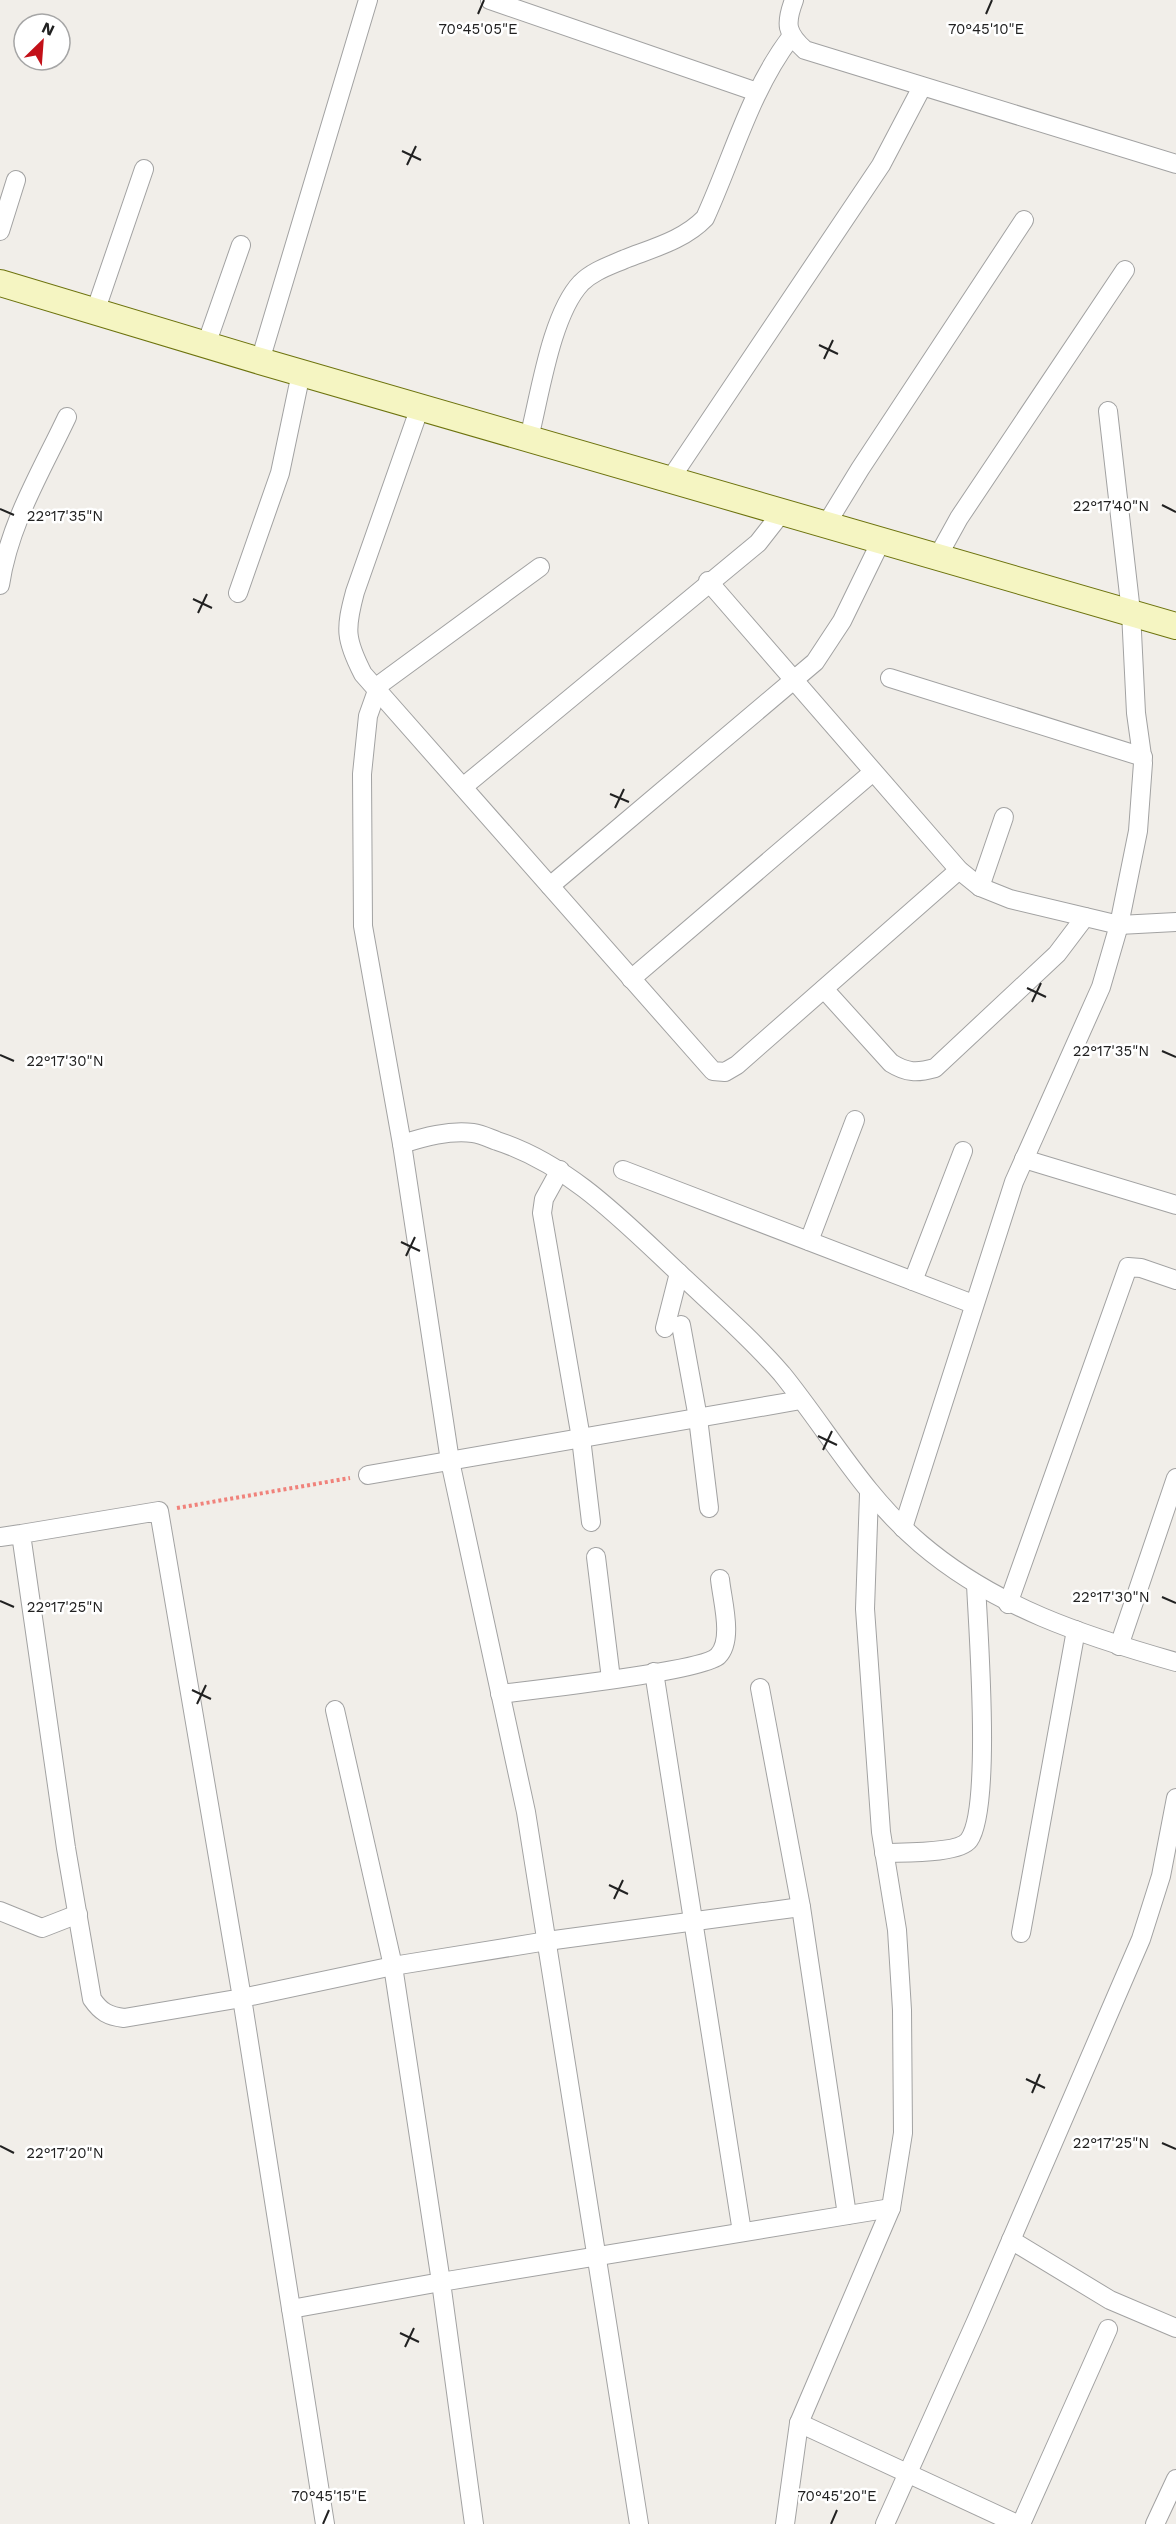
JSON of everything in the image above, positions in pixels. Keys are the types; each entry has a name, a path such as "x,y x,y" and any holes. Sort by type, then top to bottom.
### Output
{"street":[{"path":"260,361 368,0"},
{"path":"490,0 757,92"},
{"path":"794,0 788,22 790,38 805,50 1176,164"},
{"path":"529,438 558,320 570,298 581,283 597,271 691,233 705,218 757,92 772,61 790,38"},
{"path":"671,478 881,165 922,87"},
{"path":"95,312 144,169"},
{"path":"0,231 16,180"},
{"path":"827,523 854,478 1024,220"},
{"path":"206,345 241,245"},
{"path":"938,556 959,518 1125,270"},
{"path":"0,283 301,373 827,523 1176,626"},
{"path":"238,593 280,473 301,373"},
{"path":"420,407 355,592 347,622 350,648 363,674 713,1071 725,1072 737,1065 959,870"},
{"path":"903,1528 973,1304 1024,1159 1101,987 1119,925 1138,831 1143,757 1136,713 1131,612 1108,411"},
{"path":"0,585 5,554 14,526 67,417"},
{"path":"463,787 708,581 758,543 783,511"},
{"path":"550,886 815,662 831,641 882,539"},
{"path":"540,567 379,686 368,716 362,774 363,926 402,1144 450,1461 526,1812 639,2524"},
{"path":"708,581 959,870 980,887 1010,898 1119,925 1176,922"},
{"path":"890,678 1143,757"},
{"path":"631,979 873,772"},
{"path":"980,887 1004,817"},
{"path":"824,989 891,1063 903,1070 916,1073 926,1071 934,1068 1057,954 1085,916"},
{"path":"809,1241 855,1120"},
{"path":"402,1144 434,1134 473,1133 511,1146 560,1170 615,1214 746,1335 801,1400 869,1494 903,1528 953,1570 1008,1604 1119,1646 1176,1662"},
{"path":"913,1281 963,1151"},
{"path":"1024,1159 1176,1205"},
{"path":"560,1170 544,1199 542,1213 580,1438 591,1522"},
{"path":"623,1170 973,1304"},
{"path":"1008,1604 1128,1267 1141,1268 1176,1280"},
{"path":"679,1273 673,1326 698,1418 709,1508"},
{"path":"368,1475 801,1400"},
{"path":"1119,1646 1176,1478"},
{"path":"785,2524 799,2423 891,2208 903,2133 902,2010 897,1930 884,1853 865,1609 869,1494"},
{"path":"0,1537 159,1511 242,1998 325,2524"},
{"path":"21,1534 92,1998 98,2008 109,2016 124,2018 242,1998 393,1966 547,1941 801,1907"},
{"path":"596,1557 611,1678"},
{"path":"500,1694 654,1672 704,1663 717,1657 724,1646 725,1631 720,1579"},
{"path":"884,1853 957,1848 969,1841 975,1824 982,1766 976,1584"},
{"path":"1021,1933 1076,1630"},
{"path":"654,1672 695,1921 742,2232"},
{"path":"760,1688 801,1907 847,2215"},
{"path":"335,1710 393,1966 441,2282 474,2524"},
{"path":"885,2524 1141,1939 1161,1876 1176,1798"},
{"path":"0,1911 42,1928 78,1914"},
{"path":"291,2309 598,2255 891,2208"},
{"path":"1011,2240 1110,2300 1176,2328"},
{"path":"799,2423 1019,2524 1108,2329"},
{"path":"1155,2524 1176,2479"}],"path":[{"path":"159,1511 368,1475"}]}
